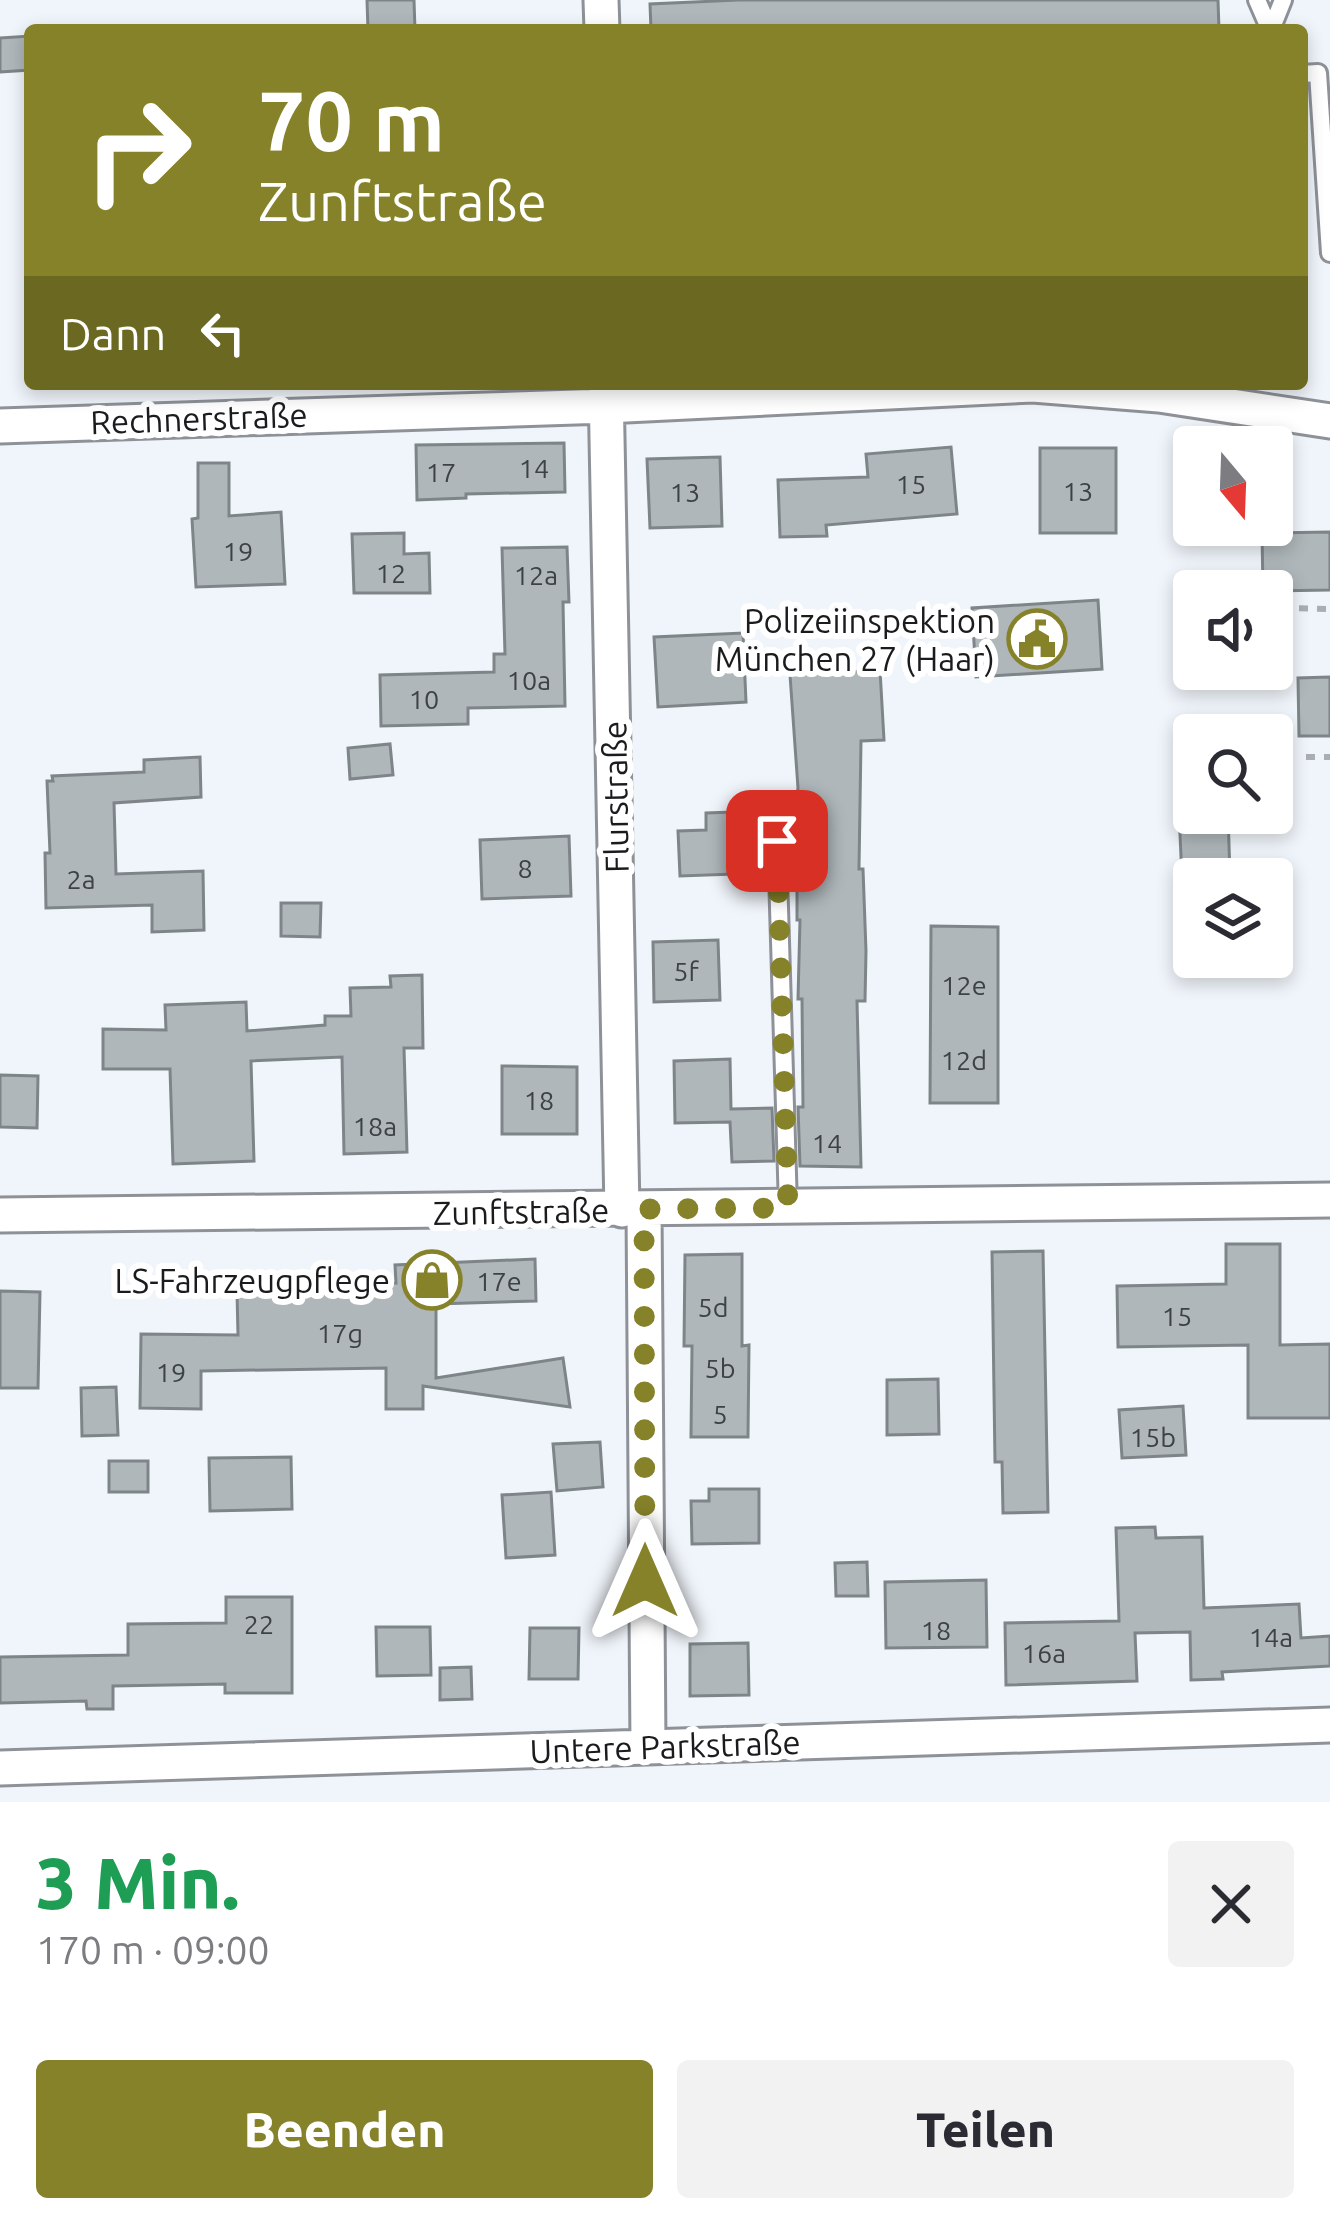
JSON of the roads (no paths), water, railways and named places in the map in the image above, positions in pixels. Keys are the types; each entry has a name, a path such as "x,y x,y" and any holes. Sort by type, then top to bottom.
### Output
{"street":[{"name":"Rechnerstraße","path":"0,426 606,395 820,390"},
{"name":"Rechnerstraße","path":"1108,390 1330,421"},
{"name":"Flurstraße","path":"606,395 649,1747"},
{"name":"Zunftstraße","path":"0,1215 1330,1200"},
{"name":"Untere Parkstraße","path":"0,1768 1330,1725"}],"lane":[{"path":"1316,76 1330,253"},
{"path":"777,841 788,1208"}],"place":[{"name":"Polizeiinspektion München 27 (Haar)","path":"1037,639"},
{"name":"LS-Fahrzeugpflege","path":"432,1280"}]}
